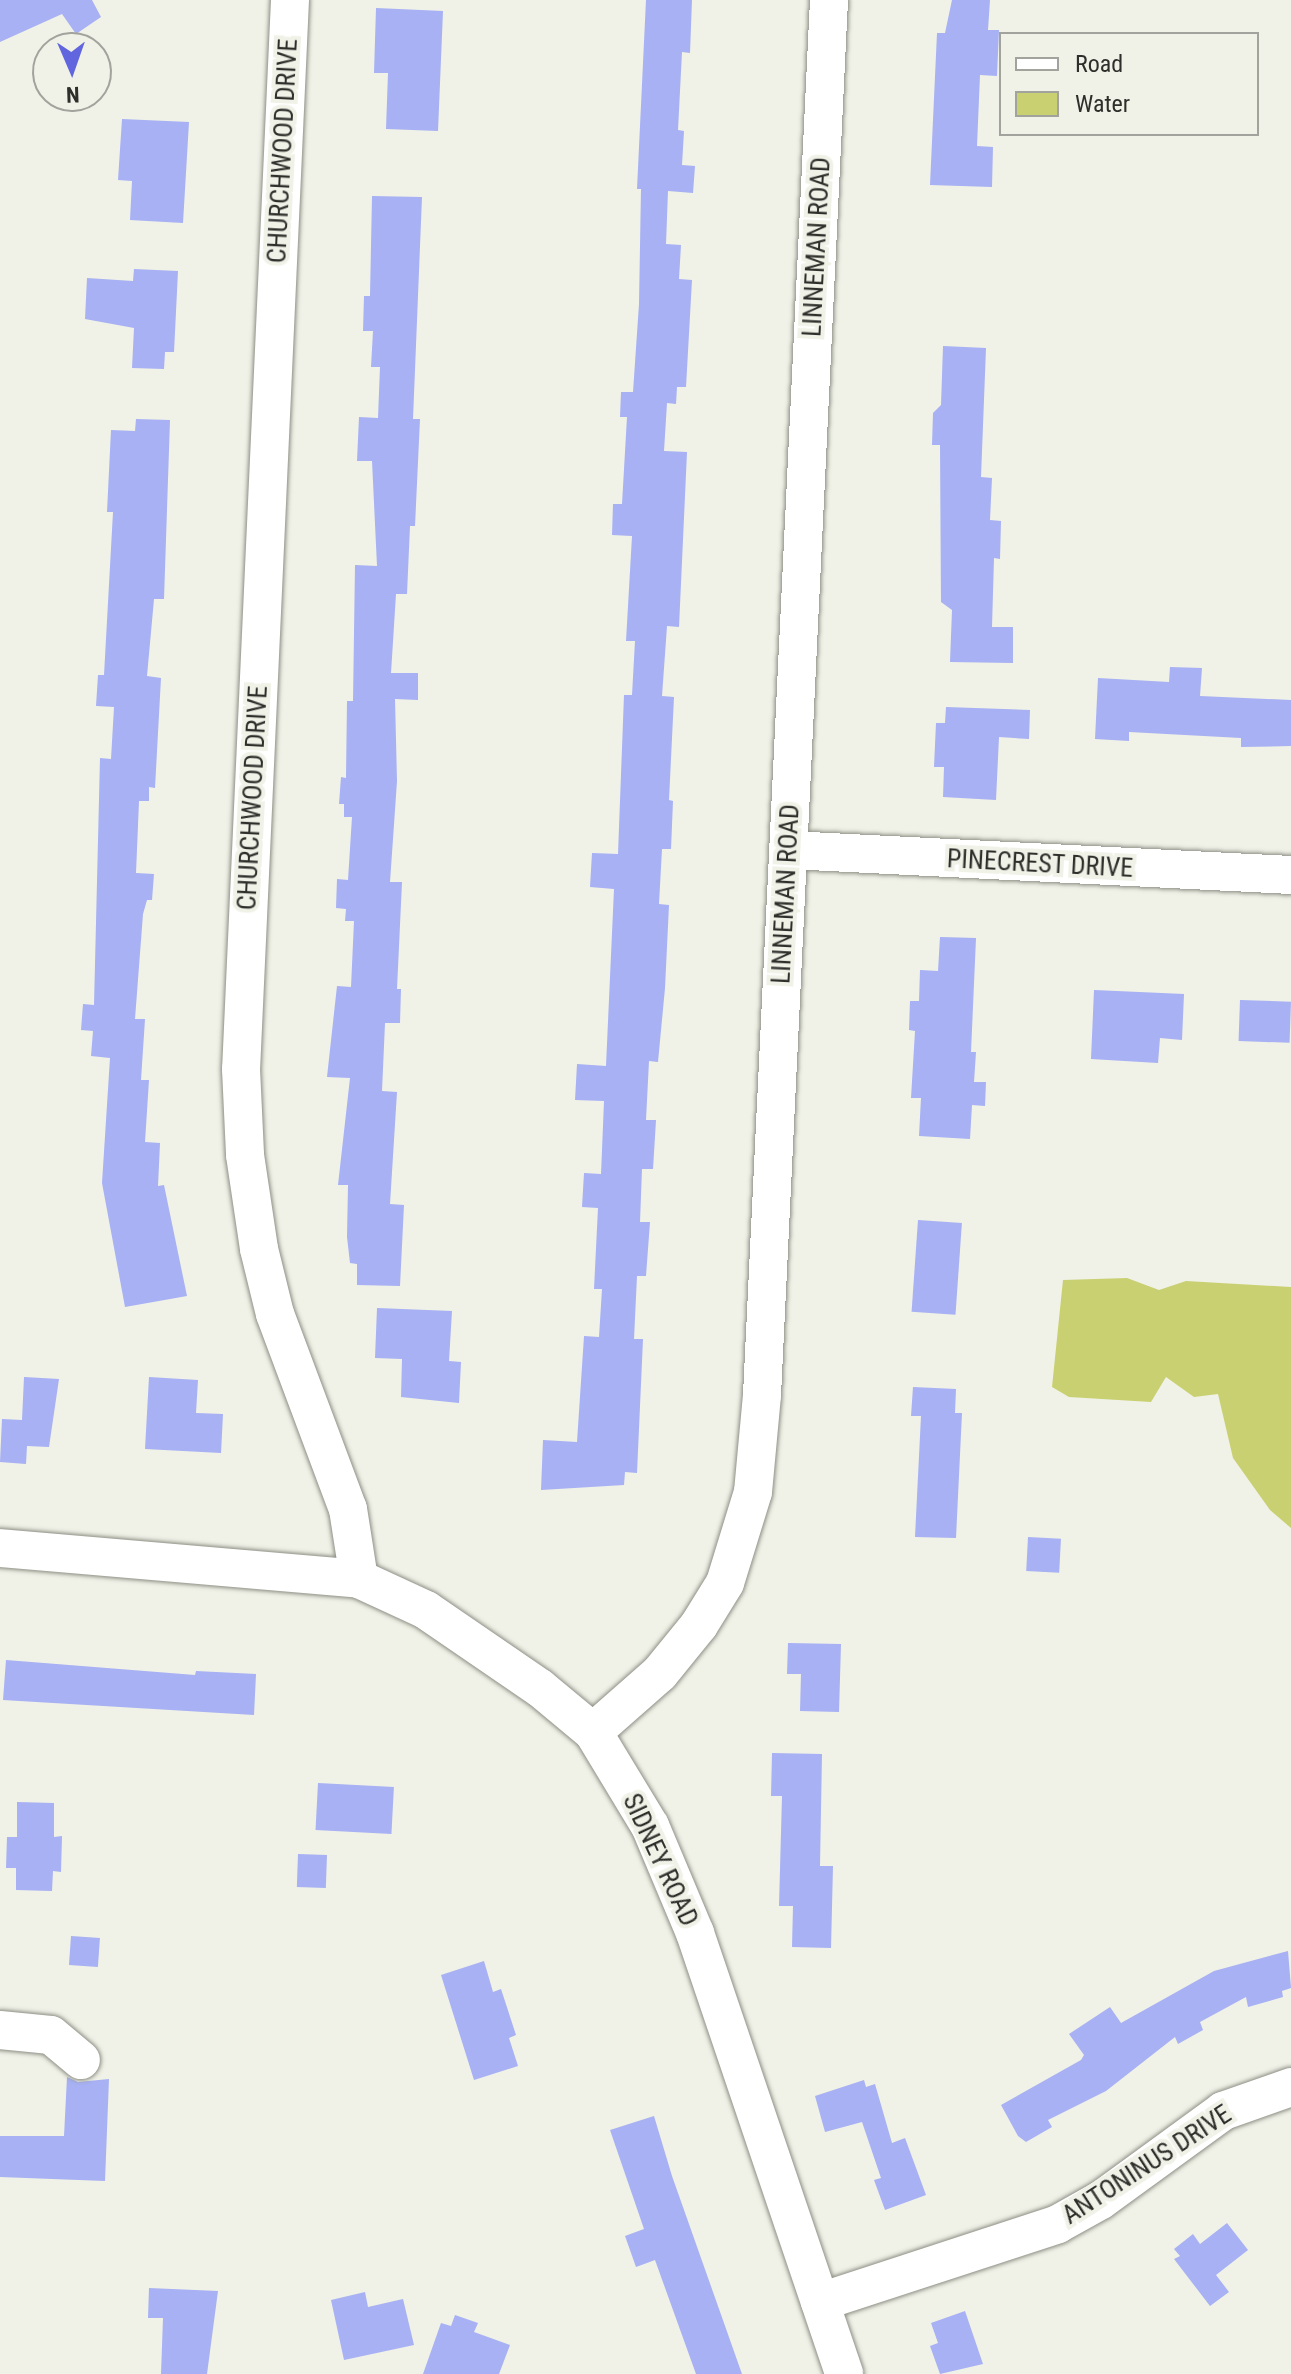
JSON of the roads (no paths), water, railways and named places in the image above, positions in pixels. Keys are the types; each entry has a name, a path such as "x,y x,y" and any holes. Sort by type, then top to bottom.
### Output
{"street":[{"name":"CHURCHWOOD DRIVE","path":"290,0 241,1069 245,1155 262,1262 280,1328 348,1509 359,1579"},
{"name":"LINNEMAN ROAD","path":"593,1732 660,1673 699,1625 725,1583 753,1492 789,850 829,0"},
{"name":"PINECREST DRIVE","path":"789,850 1291,875"},
{"name":"SIDNEY ROAD","path":"0,1548 359,1579 426,1610 540,1688 593,1732 650,1826 695,1933 844,2374"},
{"path":"0,2030 51,2035 81,2060"},
{"name":"ANTONINUS DRIVE","path":"820,2302 1058,2224 1101,2200 1223,2111 1291,2087"}],"water":[{"path":"1127,1278 1159,1290 1186,1281 1291,1287 1291,1528 1270,1510 1233,1458 1218,1394 1194,1397 1166,1377 1151,1402 1069,1397 1052,1387 1063,1280"}]}
